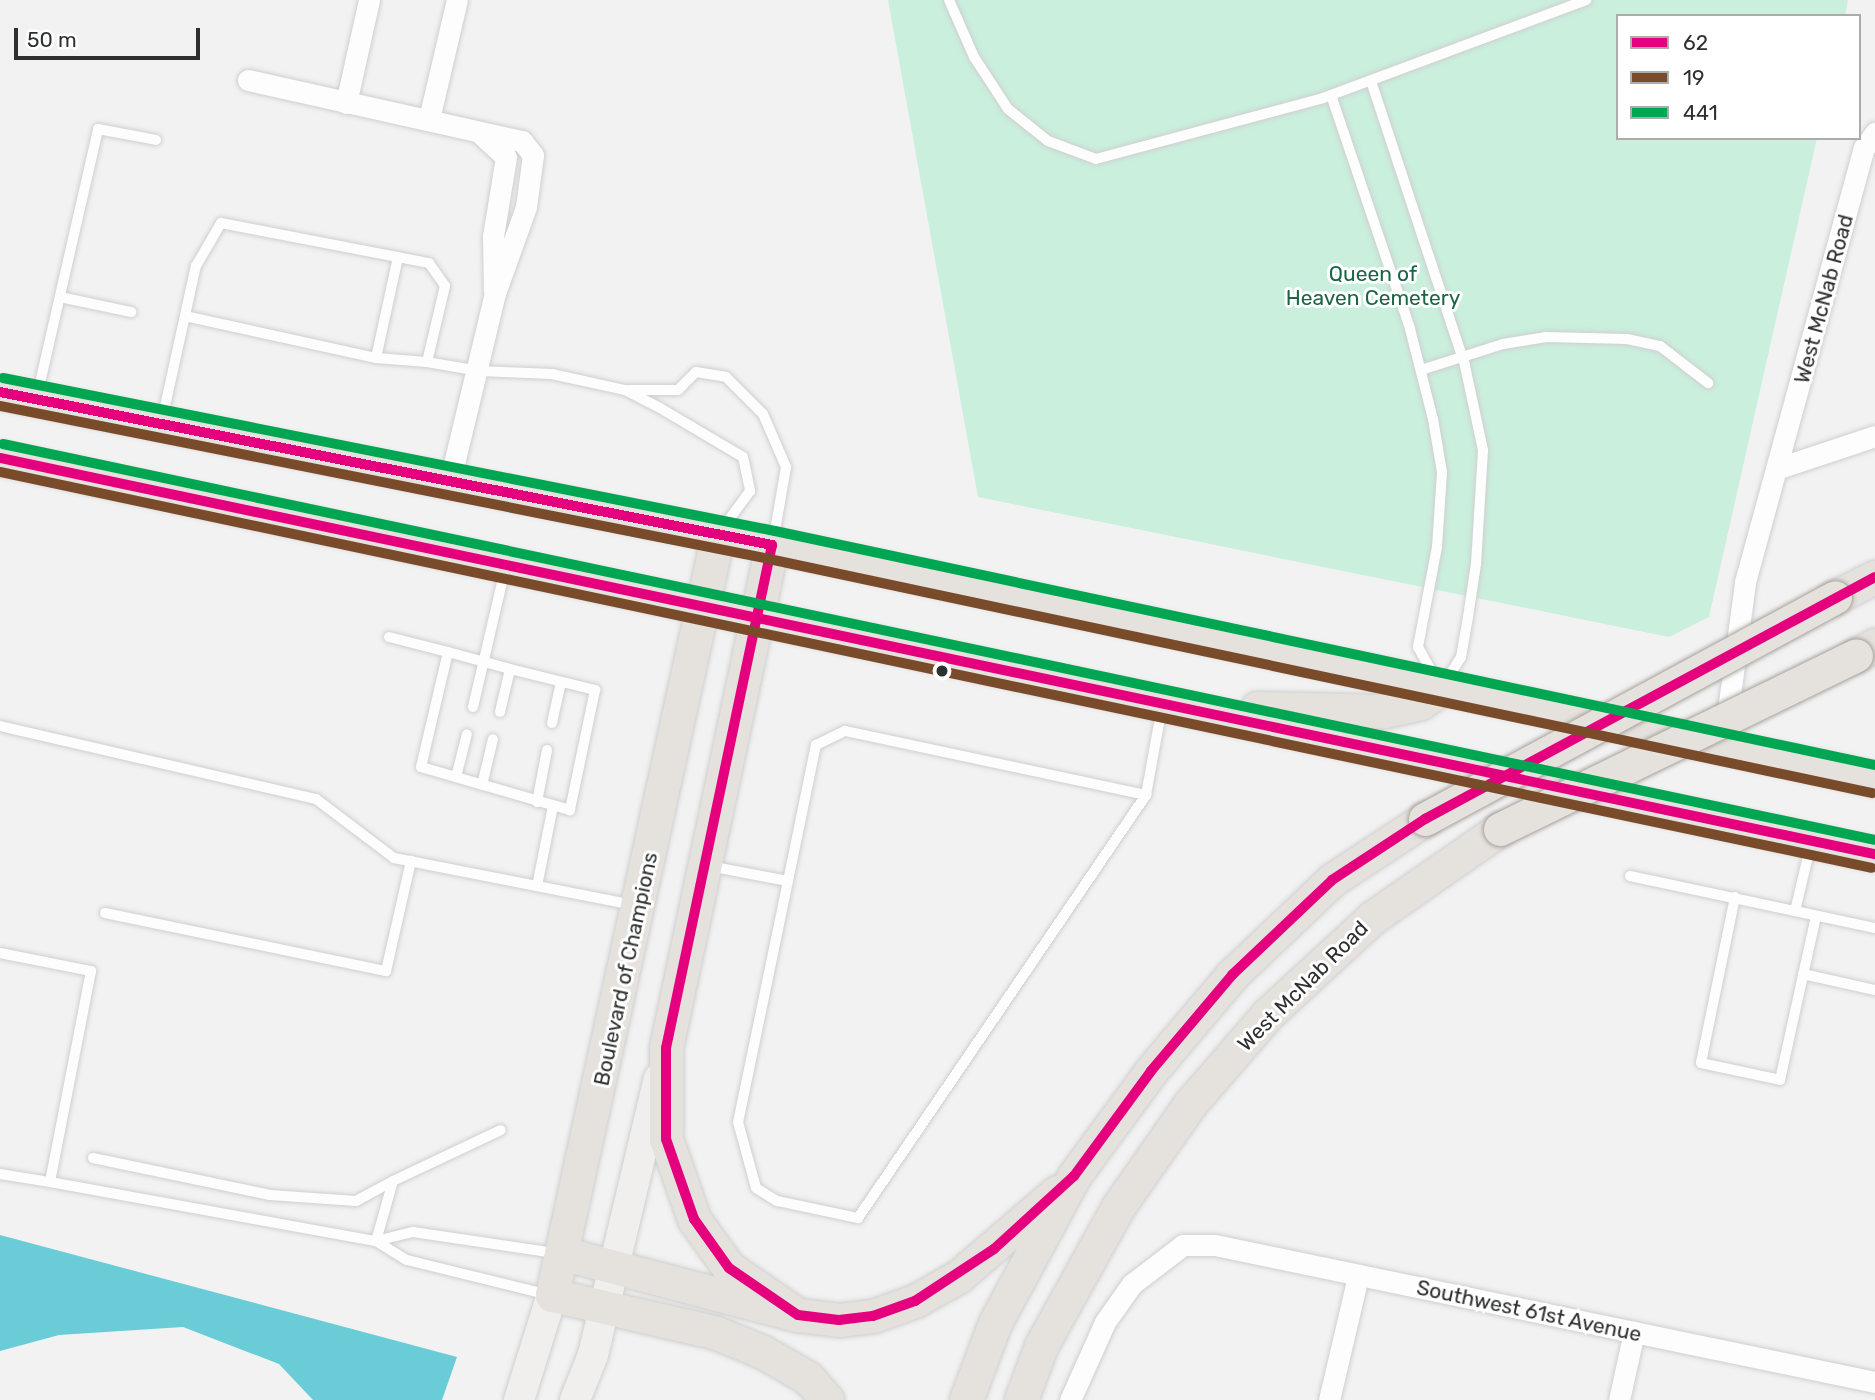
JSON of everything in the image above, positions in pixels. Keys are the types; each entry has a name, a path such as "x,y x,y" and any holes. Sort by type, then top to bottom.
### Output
{"main road":[{"path":"0,392 772,545 1875,779"},
{"path":"0,458 756,614 1875,854"},
{"name":"Boulevard of Champions","path":"552,1295 640,906 718,534"},
{"path":"772,545 666,1048 666,1139 694,1219 730,1268 798,1315"},
{"path":"967,1400 995,1323 1074,1176 1151,1071 1232,975 1332,880 1425,819 1875,577"},
{"name":"West McNab Road","path":"1021,1400 1041,1346 1118,1207 1191,1104 1268,1014 1372,918 1500,829 1865,650"},
{"path":"1167,704 1386,711 1420,703 1441,689"},
{"path":"561,1253 798,1315 839,1320 873,1316 915,1301 977,1263 1074,1176"},
{"path":"552,1295 714,1332 763,1352 808,1378 827,1400"}],"street":[{"path":"346,103 369,0"},
{"path":"429,120 457,0"},
{"path":"248,80 522,141 533,155 526,207 495,293 479,371 450,481"},
{"name":"West McNab Road","path":"1723,748 1745,582 1779,468 1864,148 1875,133"},
{"path":"1779,468 1875,436"},
{"path":"575,1400 604,1308 666,1048"},
{"name":"Southwest 61st Avenue","path":"1070,1400 1105,1322 1132,1283 1183,1245 1216,1245 1875,1382"},
{"path":"1329,1400 1358,1276"},
{"name":"Boulevard of Champions","path":"519,1400 552,1295"},
{"path":"1619,1400 1634,1332"}],"lane":[{"path":"949,0 974,57 1008,109 1048,141 1096,159 1331,95 1586,0"},
{"path":"1331,95 1421,370 1442,472 1437,547 1418,647 1441,689 1461,657 1476,564 1483,450 1462,356 1371,81"},
{"path":"36,399 98,129 156,140"},
{"path":"162,424 196,266 221,223 429,263 445,286 427,362"},
{"path":"376,358 398,257"},
{"path":"60,297 131,312"},
{"path":"185,316 376,358 427,362 479,371 543,373 625,390 678,390 696,372 726,376 763,414 786,467 772,545"},
{"path":"1421,370 1462,356 1546,337 1627,338 1660,346 1708,383"},
{"path":"625,390 743,457 750,491 718,534"},
{"path":"473,707 506,563"},
{"path":"389,637 448,652 510,669 595,690 570,810 421,767 448,652"},
{"path":"500,712 510,669"},
{"path":"552,723 561,682"},
{"path":"1146,794 845,731 816,745 738,1122 756,1188 777,1201 858,1218 1146,794 1167,704"},
{"path":"0,726 316,799 394,858 640,906"},
{"path":"456,777 467,734"},
{"path":"482,785 493,739"},
{"path":"537,802 547,750"},
{"path":"537,886 553,806"},
{"path":"1795,911 1812,841"},
{"path":"105,913 386,971 411,861"},
{"path":"703,865 788,881"},
{"path":"1630,876 1875,928"},
{"path":"1735,897 1701,1063 1780,1080 1816,916"},
{"path":"0,953 91,971 50,1182"},
{"path":"1803,974 1875,990"},
{"path":"93,1158 270,1195 356,1201 502,1130"},
{"path":"0,1174 376,1241 407,1260 552,1295"},
{"path":"376,1241 393,1181"},
{"path":"376,1241 413,1232 561,1253"}],"green space":[{"name":"Queen of Heaven Cemetery","path":"888,0 1848,0 1845,14 1616,14 1616,140 1817,140 1709,617 1669,637 978,497"}],"water":[{"path":"0,1235 457,1357 442,1400 313,1400 279,1364 183,1327 59,1335 0,1351"}],"transit line":[{"name":"441","path":"3,378 775,531 1875,765"},
{"name":"62","path":"0,392 772,545 666,1048 666,1139 694,1219 729,1268 798,1315 839,1320 873,1316 915,1301 994,1249 1074,1176 1151,1071 1232,975 1332,880 1425,819 1875,577"},
{"name":"19","path":"0,406 769,559 1872,793"},
{"name":"441","path":"3,444 1875,840"},
{"name":"62","path":"0,458 1875,854"},
{"name":"19","path":"0,472 1872,868"}]}
